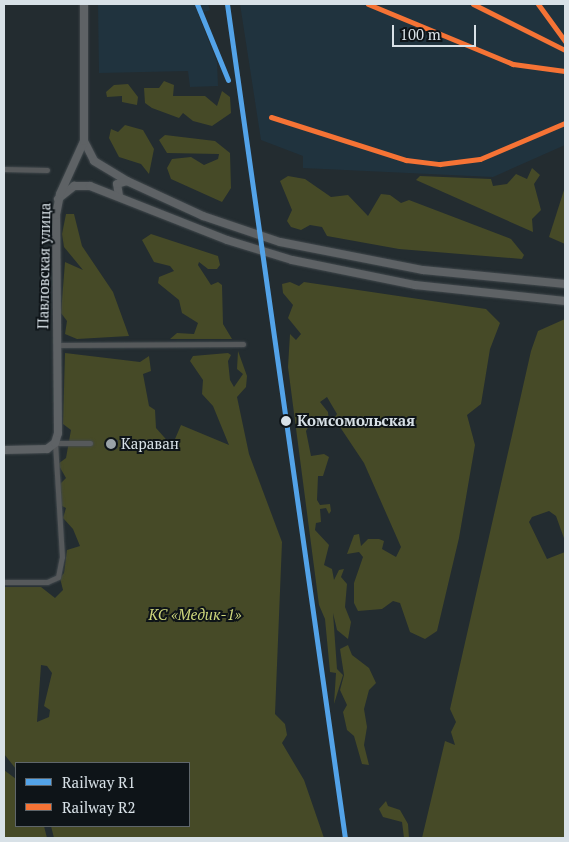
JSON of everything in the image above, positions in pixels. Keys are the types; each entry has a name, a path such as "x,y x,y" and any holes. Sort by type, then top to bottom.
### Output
{"main road":[{"name":"Павловская улица","path":"55,443 58,199 84,141 84,4"},
{"path":"84,141 94,161 127,181 219,222 296,246 422,270 565,284"},
{"path":"119,196 117,184 127,181"},
{"path":"58,199 82,184 119,196 227,240 302,262 414,285 565,301"},
{"path":"4,450 40,450 55,443"}],"street":[{"path":"4,169 46,170"},
{"path":"57,345 243,344"},
{"path":"55,443 90,443"},
{"name":"Павловская улица","path":"4,582 47,582 58,577 62,558 55,443"}],"shaded area":[{"path":"98,4 208,4 210,10 198,14 217,62 218,86 190,87 188,71 99,73"},
{"path":"240,4 565,4 565,145 493,177 303,168 303,156 261,140"}],"green space":[{"path":"164,81 174,85 173,96 205,96 217,106 222,91 230,97 231,113 212,126 193,121 183,113 179,118 152,108 145,103 144,88 159,88"},
{"path":"128,84 138,97 137,105 122,102 122,96 107,97 106,92 114,85"},
{"path":"125,125 143,130 154,149 149,174 141,164 119,157 109,138 111,129 118,132"},
{"path":"165,135 215,141 230,153 231,188 222,202 171,179 167,168 172,159 191,157 204,165 218,159 219,154 167,153 159,140"},
{"path":"532,168 540,175 534,184 541,210 532,219 533,232 416,180 420,176 491,179 493,186 507,184 516,174 527,179"},
{"path":"288,176 305,179 331,197 348,195 368,216 381,194 390,195 401,203 409,200 511,239 524,255 522,259 399,249 327,236 322,227 310,225 301,230 291,227 287,221 292,210 280,181"},
{"path":"565,187 565,244 549,237"},
{"path":"66,214 74,214 82,246 113,292 129,336 77,339 65,334 67,321 61,313 65,262 83,270 64,247 62,234"},
{"path":"151,234 218,256 220,265 217,269 208,269 199,262 198,265 211,285 218,282 222,285 223,324 232,339 170,339 177,333 194,334 198,323 182,313 179,300 158,283 159,277 174,271 170,266 154,262 142,240"},
{"path":"290,282 299,286 304,282 486,309 500,323 490,349 481,404 467,415 475,445 459,538 437,631 425,639 410,632 400,603 393,601 382,609 358,611 354,603 354,583 363,557 359,552 347,554 354,535 359,534 361,546 368,539 384,541 382,549 396,557 401,547 364,463 334,418 337,414 327,397 320,402 328,412 329,422 325,426 320,423 309,426 306,431 311,456 324,454 329,457 323,476 318,476 317,500 320,505 330,504 331,511 329,514 326,508 320,509 321,522 316,523 315,530 329,545 324,565 332,569 334,580 339,570 344,569 341,577 347,584 345,607 351,622 348,639 337,630 333,613 337,669 343,675 334,704 336,673 330,672 325,619 319,605 288,367 290,334 296,340 301,334 288,318 293,305 283,293 282,284"},
{"path":"565,319 565,541 556,516 549,511 532,517 529,522 547,559 565,552 565,838 422,838 445,741 455,745 451,732 456,722 450,709 531,351 538,331"},
{"name":"КС «Медик-1»","path":"238,351 247,376 246,387 237,397 249,454 282,542 275,714 285,724 287,735 282,743 304,780 324,838 54,838 51,827 190,827 190,762 15,762 15,768 4,754 4,587 41,587 55,598 63,590 60,578 64,573 67,550 80,546 73,529 63,518 66,508 62,506 60,484 66,478 58,464 66,458 71,430 63,424 65,353 140,362 149,356 151,371 143,374 149,406 155,410 156,428 172,446 181,425 229,445 213,406 202,394 203,380 190,361 193,356 228,353 231,355 228,361 230,380 234,387 243,374 237,369","holes":["41,665 47,666 52,673 44,706 50,710 49,717 37,722"]},
{"path":"348,645 352,655 369,668 376,683 369,690 364,709 367,727 364,745 369,765 362,764 354,736 347,730 343,712 347,705 340,690 344,675 340,649"},
{"path":"4,770 15,778 15,827 44,827 47,838 4,838"},
{"path":"386,801 388,806 400,810 408,824 409,838 404,838 402,822 383,817 379,809"}],"building":[{"name":"Караван","path":"106,439 118,440 117,449 105,448"}],"rail line":[{"name":"R1","path":"197,4 228,80"},
{"name":"R1","path":"227,4 345,838"},
{"name":"R2","path":"368,4 513,64 565,71"},
{"name":"R2","path":"473,4 565,50"},
{"name":"R2","path":"538,4 565,41"},
{"name":"R2","path":"271,117 406,160 440,164 480,159 565,123"}],"place":[{"name":"Комсомольская","path":"286,421"},
{"name":"Караван","path":"111,444"}]}
